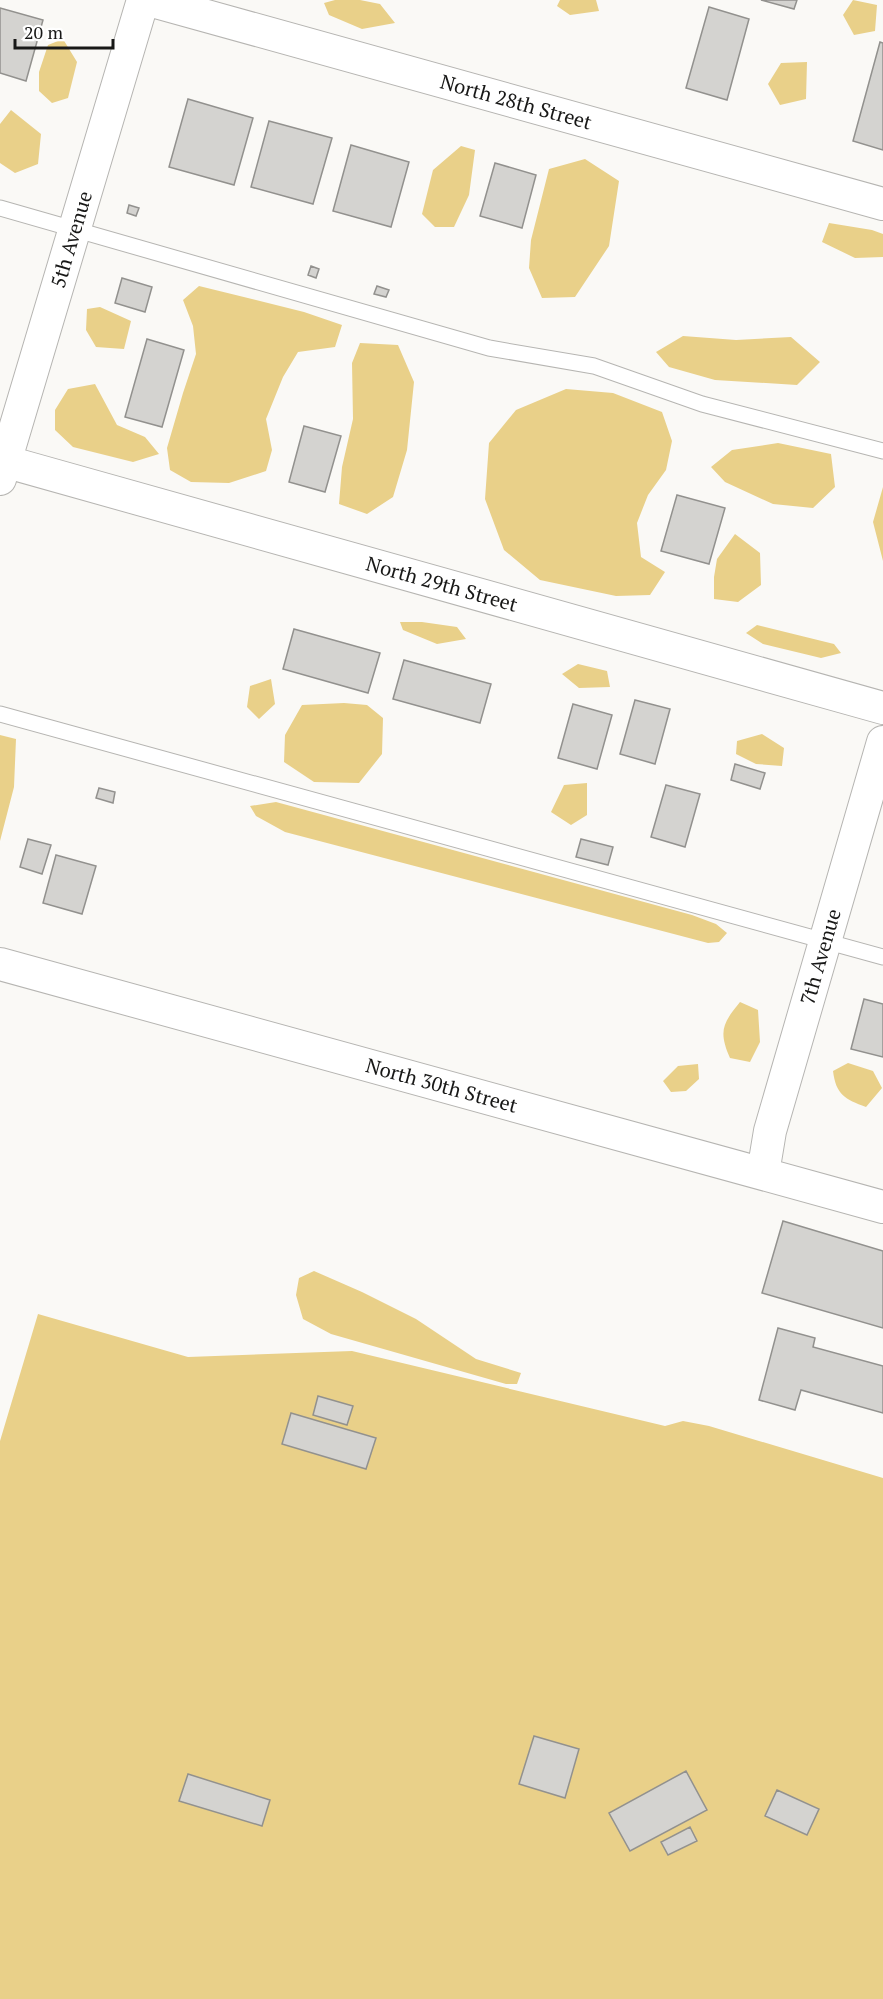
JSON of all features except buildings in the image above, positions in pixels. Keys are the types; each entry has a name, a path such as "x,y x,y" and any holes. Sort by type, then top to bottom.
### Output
{"street":[{"name":"5th Avenue","path":"2,467 143,0"},
{"name":"North 28th Street","path":"149,0 883,204"},
{"name":"North 29th Street","path":"2,467 883,708"},
{"name":"7th Avenue","path":"763,1173 770,1131 883,742"},
{"name":"North 30th Street","path":"0,964 883,1207"}],"lane":[{"path":"0,208 489,348 594,366 702,404 883,451"},
{"path":"0,714 883,957"}],"shaded area":[{"path":"335,0 360,0 380,4 395,23 362,29 329,15 324,3"},
{"path":"560,0 596,0 599,11 570,15 557,6"},
{"path":"853,0 877,5 875,31 854,35 843,15"},
{"path":"63,39 77,62 68,98 52,103 39,91 39,72 48,45"},
{"path":"807,62 806,99 780,105 768,84 781,63"},
{"path":"11,110 41,134 38,164 15,173 0,163 0,124"},
{"path":"461,146 475,150 469,195 454,227 435,227 422,214 433,170"},
{"path":"585,159 619,181 609,246 575,297 542,298 529,268 531,240 549,169"},
{"path":"829,223 883,234 883,257 855,258 822,242"},
{"path":"199,286 304,312 342,325 335,347 298,352 283,377 266,419 272,450 266,471 229,483 191,482 170,470 167,448 196,354 193,326 183,300"},
{"path":"100,307 131,321 124,349 96,347 86,330 87,309"},
{"path":"683,336 736,340 791,337 820,362 797,385 715,380 669,367 656,352"},
{"path":"360,343 398,345 414,382 407,450 393,497 367,514 339,504 342,467 353,419 352,363"},
{"path":"95,384 117,425 145,437 159,454 133,462 73,447 55,430 55,410 68,389"},
{"path":"566,389 613,393 662,412 672,441 666,470 648,495 637,523 641,557 665,572 650,595 616,596 540,580 504,550 485,499 489,443 516,410"},
{"path":"778,443 831,454 835,487 813,508 773,504 725,482 711,467 732,450"},
{"path":"883,487 883,561 873,522"},
{"path":"735,534 760,553 761,585 738,602 714,599 717,559"},
{"path":"400,622 422,622 457,627 466,639 437,644 403,630"},
{"path":"757,625 834,644 841,653 821,658 763,644 746,633"},
{"path":"578,664 607,671 610,687 579,688 562,674"},
{"path":"271,679 275,704 259,719 247,707 250,686"},
{"path":"344,703 367,705 383,718 382,754 359,783 314,782 284,762 285,735 302,705"},
{"path":"762,734 784,748 782,766 756,764 736,754 737,741"},
{"path":"0,735 16,739 14,787 0,841"},
{"path":"587,783 587,815 571,825 551,812 564,785"},
{"path":"276,802 692,915 716,924 727,933 719,942 708,943 285,832 256,816 250,806"},
{"path":"740,1002 758,1010 760,1042 750,1062 730,1058 724,1041 726,1022"},
{"path":"848,1063 873,1071 882,1088 866,1107 847,1098 836,1086 833,1071"},
{"path":"698,1064 699,1079 686,1091 671,1092 663,1081 678,1066"},
{"path":"314,1271 416,1319 476,1359 521,1373 517,1384 506,1384 331,1334 303,1319 296,1295 299,1278"},
{"path":"38,1314 188,1357 352,1351 665,1426 683,1421 709,1426 883,1478 883,1999 0,1999 0,1441"}]}
